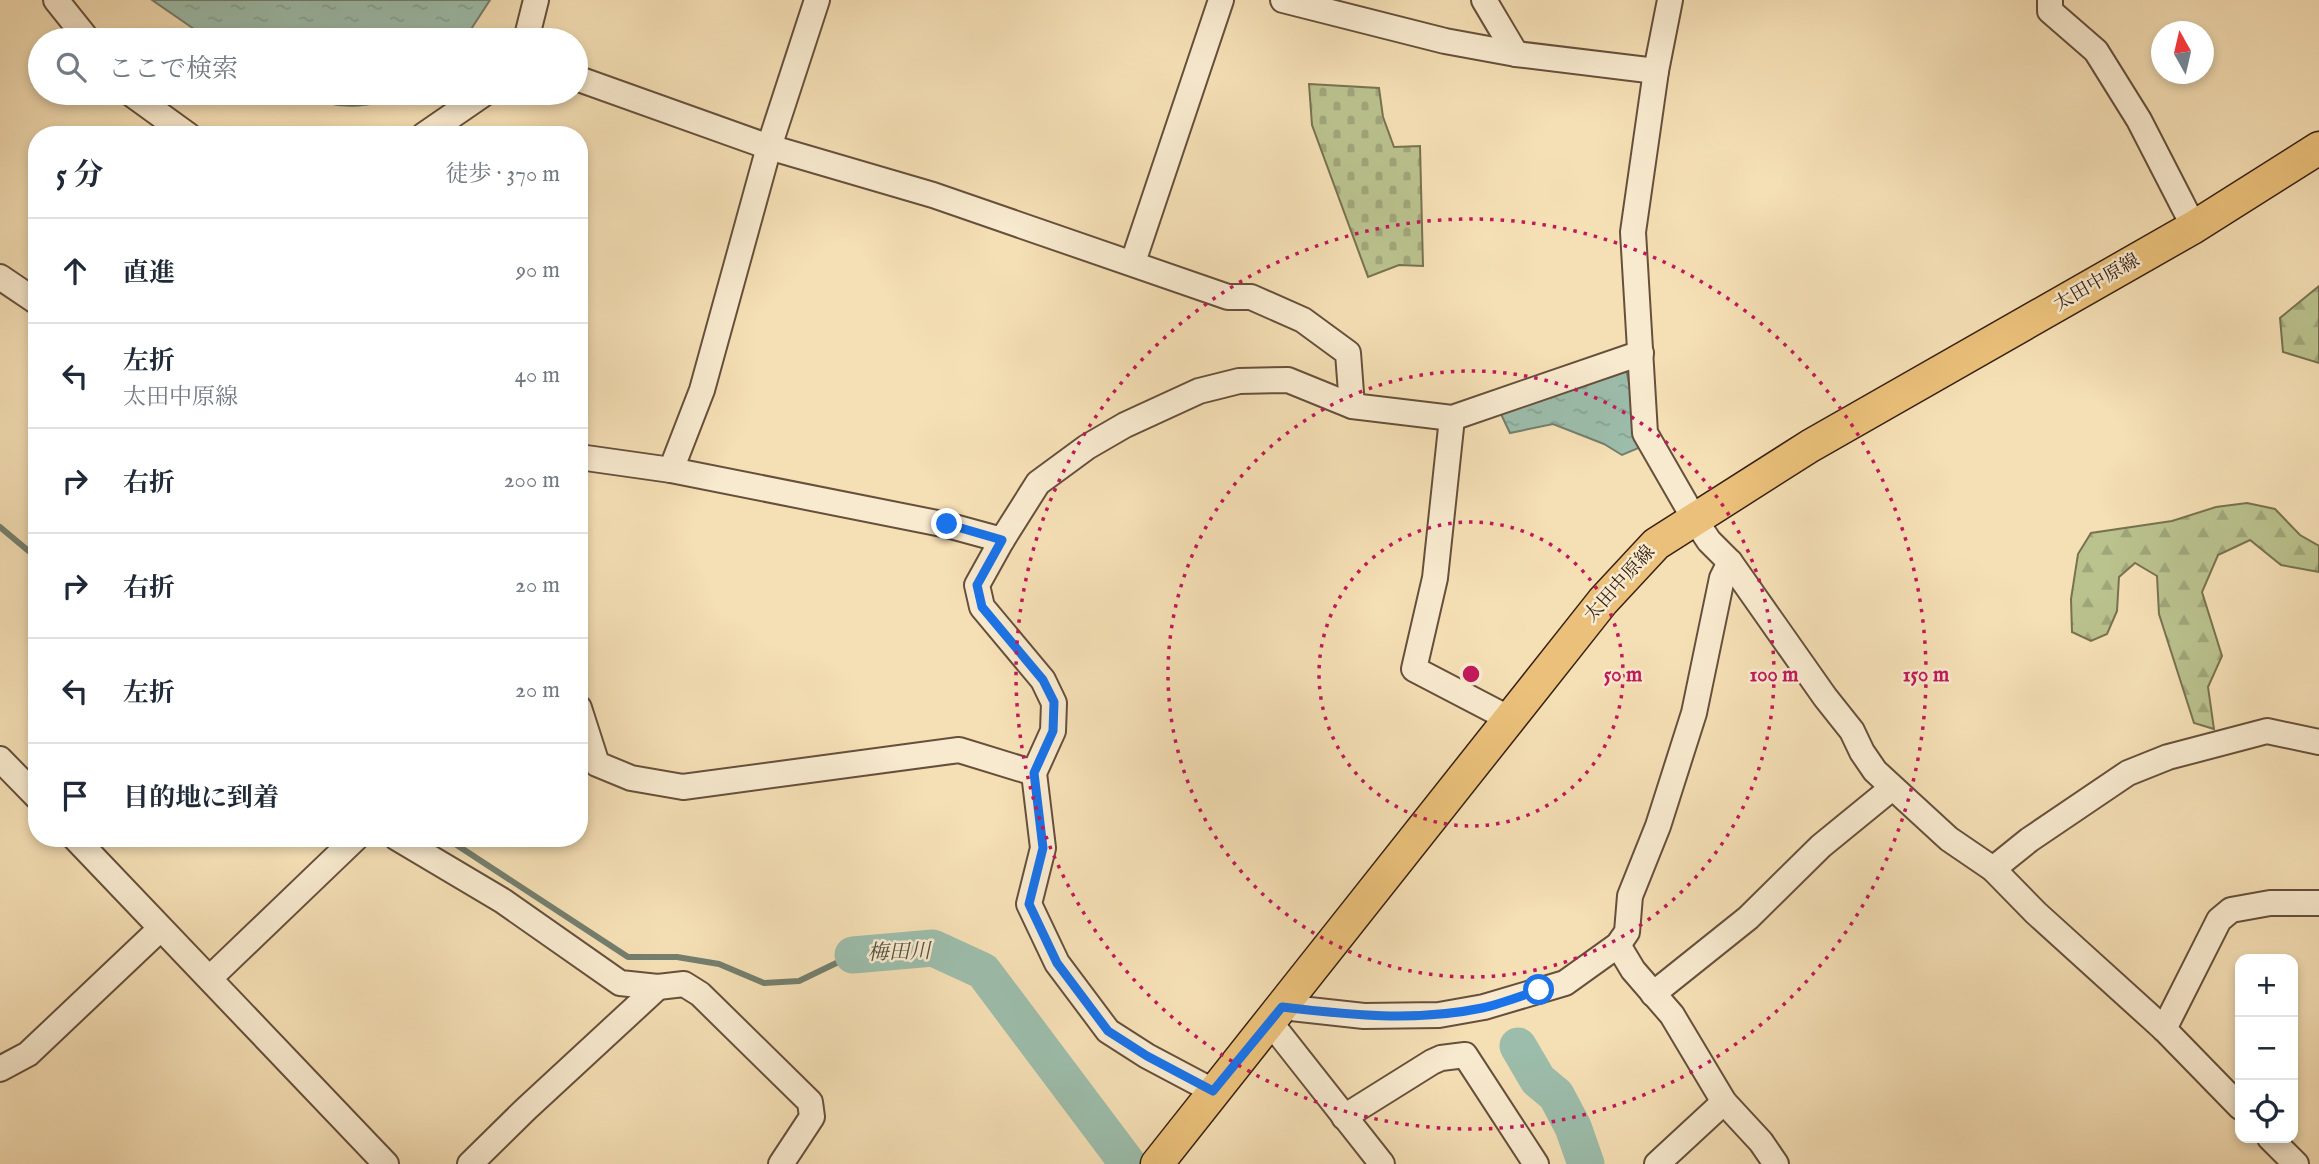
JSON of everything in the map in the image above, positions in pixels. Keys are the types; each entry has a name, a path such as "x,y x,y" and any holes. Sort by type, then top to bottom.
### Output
{"main road":[{"name":"太田中原線","path":"1157,1164 1508,718 1603,601 1656,544 1810,446 2194,228 2319,148"}],"street":[{"path":"56,0 78,28"},
{"path":"529,28 536,0"},
{"path":"671,470 702,390 769,147 817,0"},
{"path":"1133,262 1221,0"},
{"path":"1283,0 1445,41 1516,54 1656,71"},
{"path":"1484,0 1516,54"},
{"path":"1670,0 1656,71 1633,232 1645,433 1709,541 1730,562 1852,731 1861,752 1875,771 1949,839 1993,869 2164,1029 2235,1102"},
{"path":"2050,0 2050,11 2096,51 2139,120 2194,228"},
{"path":"588,82 769,147 933,195 1228,297 1251,297 1303,320 1348,353 1352,406"},
{"path":"147,105 176,126"},
{"path":"437,126 468,105"},
{"path":"0,277 28,296"},
{"path":"1213,1091 1147,1056 1108,1031 1057,963 1029,904 1043,848 1034,773 1053,731 1054,702 1043,680 982,607 977,585 1002,540 1038,483 1087,447 1125,425 1199,391 1239,381 1288,380 1352,406 1452,418 1642,353"},
{"path":"1452,418 1435,578 1414,668 1508,718"},
{"path":"588,458 671,470 947,524 1002,540"},
{"path":"1276,1015 1439,1015 1484,1007 1565,983 1618,945 1627,932 1630,896 1658,826 1693,713 1723,578 1730,562"},
{"path":"1993,869 2029,839 2128,773 2168,757 2267,731 2319,742"},
{"path":"588,736 597,764 631,778 682,787 959,750 1034,773"},
{"path":"0,759 28,788"},
{"path":"1653,994 1748,918 1821,846 1892,788"},
{"path":"83,847 386,1164"},
{"path":"210,978 347,847"},
{"path":"412,847 503,901 620,983 658,987 684,984 700,994 810,1102 812,1117 781,1164"},
{"path":"2164,1029 2219,920 2231,910 2270,904 2319,903"},
{"path":"0,1069 28,1054 160,929"},
{"path":"1618,945 1633,970 1672,1015 1724,1102 1761,1142 1776,1164"},
{"path":"470,1164 526,1108 658,987"},
{"path":"1276,1015 1344,1117 1382,1164"},
{"path":"1344,1117 1432,1062 1465,1055 1536,1164"},
{"path":"1657,1164 1724,1102"},
{"path":"2275,1143 2296,1164"}],"green space":[{"path":"1309,84 1379,88 1383,117 1394,147 1420,146 1423,266 1399,265 1368,277 1312,125"},
{"path":"2319,286 2319,363 2283,352 2280,318"},
{"path":"2247,503 2275,509 2300,535 2319,546 2319,572 2281,565 2250,540 2218,555 2202,592 2222,656 2208,687 2214,729 2194,723 2159,614 2157,576 2135,563 2119,577 2117,611 2107,634 2091,641 2072,632 2071,599 2078,554 2091,533 2172,521 2216,507"}],"water":[{"path":"152,0 490,0 472,28 193,28"},
{"path":"1626,368 1641,447 1622,455 1604,444 1553,424 1510,433 1500,412"}],"waterway":[{"name":"梅田川","path":"0,527 28,550"},
{"name":"梅田川","path":"460,847 628,957 677,957 719,964 764,983 799,981 853,955"},
{"name":"梅田川","path":"853,955 933,948 983,971 1128,1164"},
{"path":"1518,1046 1538,1080 1556,1095 1573,1127 1586,1164"}],"route":[{"path":"947,524 1002,540 977,585 982,607 1043,680 1054,702 1053,731 1034,773 1043,848 1029,904 1057,963 1108,1031 1147,1056 1213,1091 1282,1007 1364,1016 1439,1015 1484,1007 1539,990"}]}
